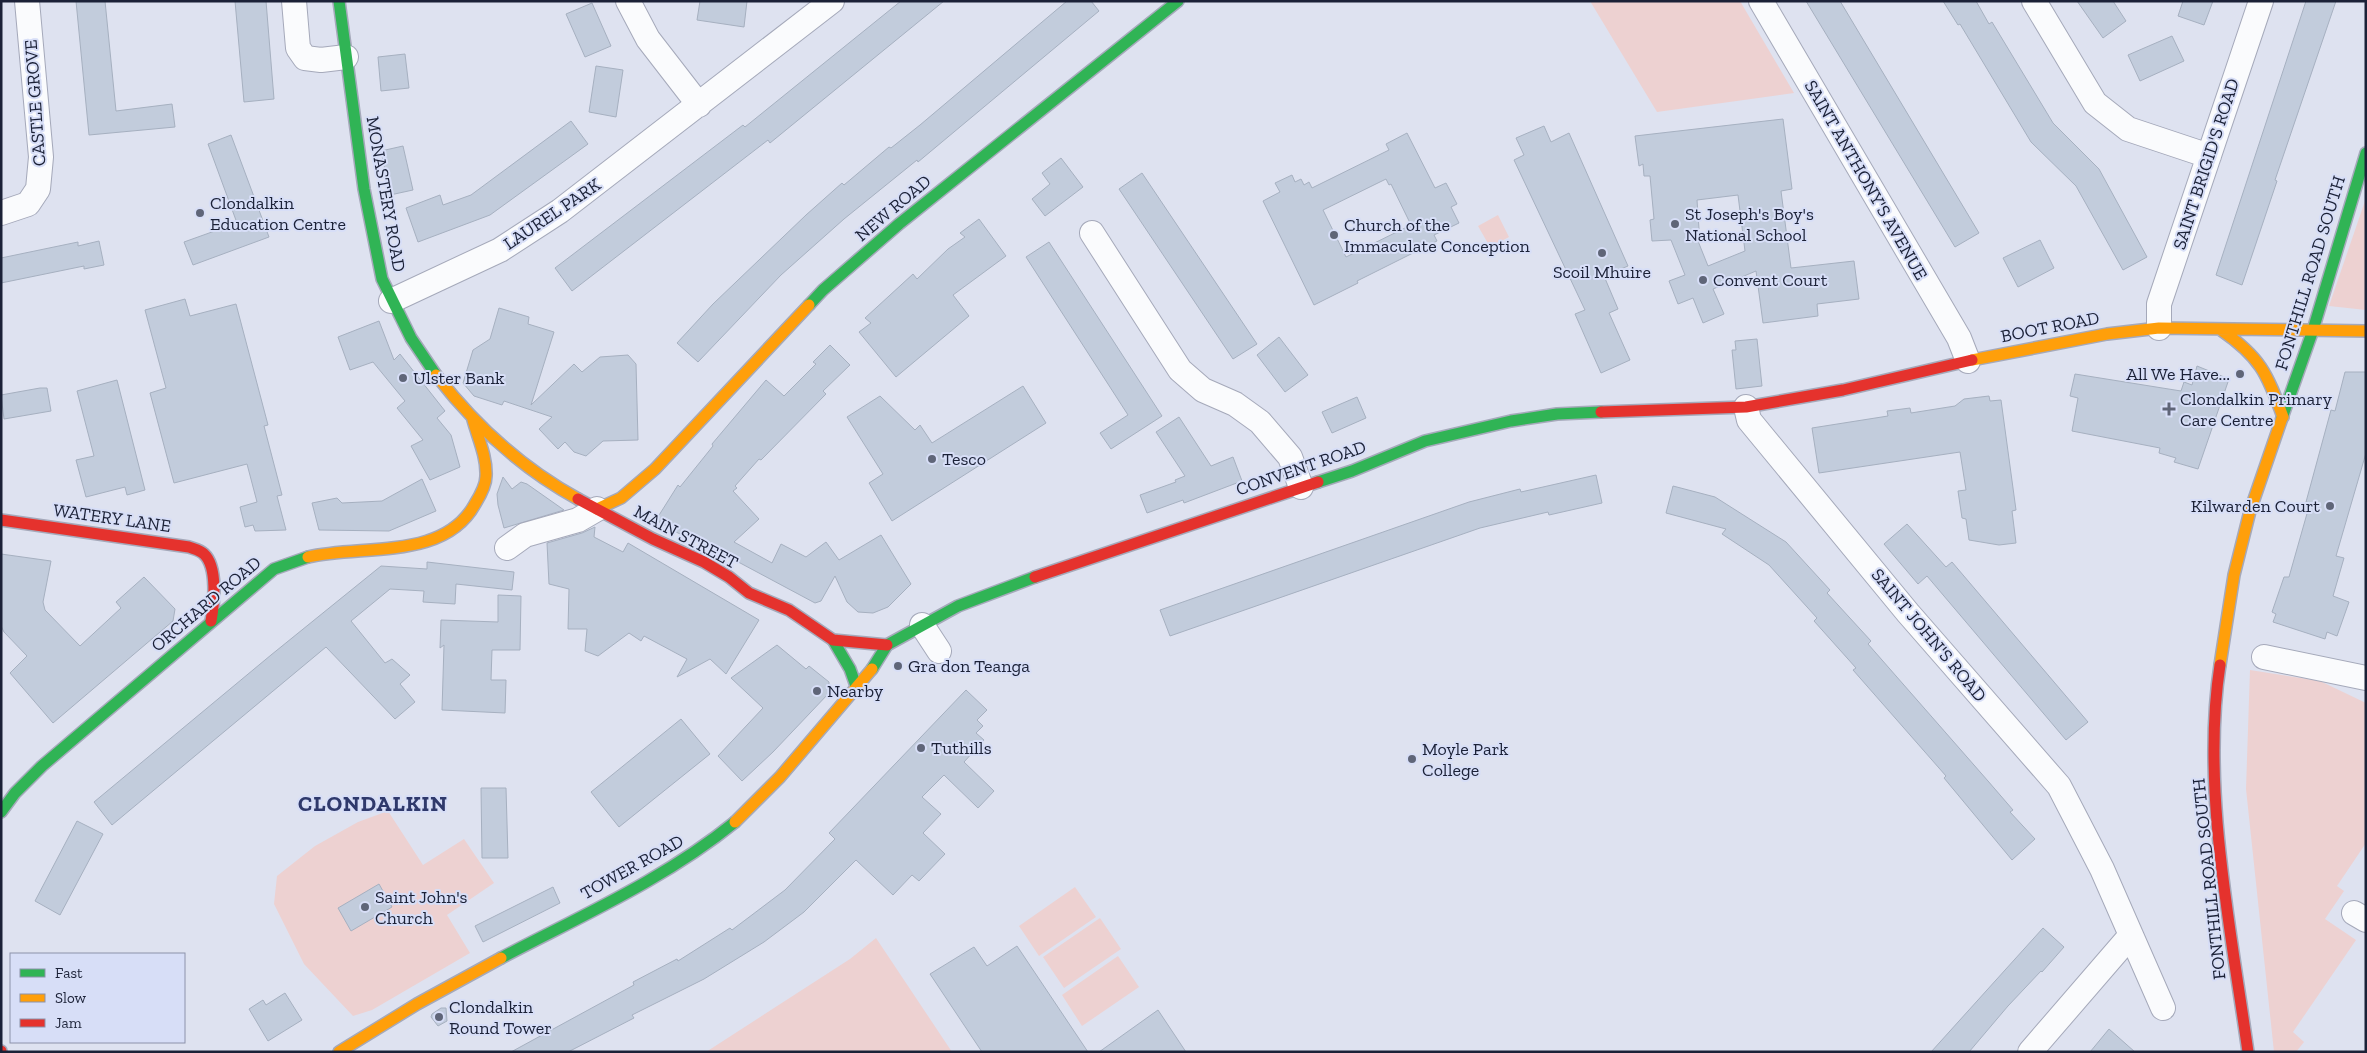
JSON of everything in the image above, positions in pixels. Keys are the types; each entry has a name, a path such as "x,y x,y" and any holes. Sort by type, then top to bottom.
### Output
{"street":[{"name":"CASTLE GROVE","path":"1,213 28,204 38,189 41,157 27,1"},
{"path":"294,1 298,48 305,58 321,60 346,57"},
{"name":"MONASTERY ROAD","path":"339,1 372,234 382,278 391,301 425,360 473,420 523,462"},
{"path":"628,1 648,39 700,105"},
{"name":"LAUREL PARK","path":"391,301 500,250 560,211 700,105 832,1"},
{"name":"NEW ROAD","path":"604,514 655,469 823,290 899,224 1178,1"},
{"name":"SAINT ANTHONY'S AVENUE","path":"1761,1 1959,338 1968,361"},
{"path":"2034,1 2096,103 2128,129 2209,156"},
{"name":"SAINT BRIGID'S ROAD","path":"2159,328 2159,304 2261,1"},
{"name":"FONTHILL ROAD SOUTH","path":"2248,1052 2219,838 2214,756 2218,678 2234,575 2250,511 2313,330 2366,153"},
{"path":"1092,232 1180,370 1203,390 1236,404 1260,422 1290,457 1301,487"},
{"name":"BOOT ROAD","path":"1746,407 1844,390 2065,341 2159,328 2366,331"},
{"path":"2221,330 2249,349 2262,364 2268,374 2283,417"},
{"name":"CONVENT ROAD","path":"887,645 958,606 1053,570 1352,471 1425,441 1511,421 1557,414 1697,407 1746,407"},
{"name":"SAINT JOHN'S ROAD","path":"1746,407 1750,420 1908,613 2059,786 2102,869 2163,1008"},
{"name":"ORCHARD ROAD","path":"1,812 14,793 42,766 274,569 305,557 411,546 434,540 450,532 472,512 490,474 473,420"},
{"path":"510,464 523,462"},
{"name":"MAIN STREET","path":"523,462 604,514 704,562 729,577 749,593 789,610 833,640 856,686"},
{"name":"NEW ROAD","path":"637,501 655,469"},
{"path":"507,548 525,535 604,514"},
{"path":"634,517 637,531"},
{"name":"WATERY LANE","path":"1,520 189,547 204,554 210,564 223,571"},
{"path":"210,564 216,600 211,621"},
{"path":"245,577 260,579"},
{"path":"922,625 939,651"},
{"name":"MAIN STREET","path":"833,640 887,645"},
{"name":"TOWER ROAD","path":"339,1052 424,998 619,897 690,856 718,836 775,783 877,663 887,645"},
{"path":"2264,656 2366,678"},
{"path":"2030,1052 2131,935"}],"shaded area":[{"path":"1590,1 1740,1 1794,93 1657,112"},
{"path":"2366,198 2366,310 2329,306"},
{"path":"1498,215 1509,237 1490,247 1478,226"},
{"path":"2250,670 2320,681 2366,703 2366,843 2337,886 2344,891 2325,919 2356,940 2293,1032 2304,1042 2296,1052 2274,1052 2246,789"},
{"path":"388,811 423,865 464,839 494,883 447,915 470,953 372,1010 353,1016 304,964 274,904 277,876 315,846 358,822"},
{"path":"1075,887 1096,917 1039,956 1019,926"},
{"path":"1100,918 1121,949 1064,988 1043,957"},
{"path":"876,938 952,1052 706,1052 850,959"},
{"path":"1118,956 1139,987 1082,1026 1062,995"}],"building":[{"path":"76,1 105,1 116,111 172,104 175,127 89,135"},
{"path":"235,1 266,1 274,99 244,102"},
{"path":"700,1 747,1 744,27 697,20"},
{"path":"901,1 944,1 770,143 768,140 572,291 555,268 743,125 745,127"},
{"path":"1067,1 1091,1 1099,11 918,162 917,160 844,219 781,275 698,362 677,343 713,304 842,183 844,185 889,147 891,148 920,125"},
{"path":"1806,1 1840,1 1979,233 1955,247"},
{"path":"1943,1 1976,1 1989,24 1992,22 2053,123 2099,169 2147,257 2123,270 2076,186 2031,142 1960,24 1958,25"},
{"path":"2077,1 2113,1 2126,21 2103,38"},
{"path":"2183,1 2213,1 2204,25 2178,16"},
{"path":"2306,1 2336,1 2275,180 2277,181 2242,285 2216,275"},
{"path":"592,3 611,46 585,57 566,14"},
{"path":"2172,36 2184,61 2140,81 2128,55"},
{"path":"405,54 409,88 381,91 378,57"},
{"path":"596,66 623,70 616,117 589,112"},
{"name":"St Joseph's Boy's National School","path":"1783,119 1792,189 1781,191 1791,268 1854,261 1859,299 1817,304 1818,316 1763,323 1756,271 1713,289 1724,314 1703,323 1693,298 1678,304 1669,281 1685,275 1671,240 1652,241 1650,220 1654,219 1650,176 1644,176 1643,164 1639,166 1635,136","holes":["1738,195 1745,251 1708,266 1694,231 1699,229 1697,200"]},
{"path":"571,121 588,144 490,215 418,242 406,208 440,195 443,205 471,195"},
{"name":"Scoil Mhuire","path":"1544,126 1551,142 1569,133 1628,266 1604,276 1618,309 1609,313 1630,360 1601,373 1575,314 1585,310 1514,160 1524,155 1516,138"},
{"path":"1407,133 1435,188 1446,183 1457,204 1451,207 1459,223 1434,235 1437,241 1314,305 1263,201 1280,192 1275,183 1292,175 1295,182 1301,179 1304,185 1309,182 1312,188 1389,150 1386,144","holes":["1386,179 1389,185 1391,184 1411,225 1346,257 1323,210"]},
{"path":"231,135 269,237 193,265 184,242 237,223 208,144"},
{"path":"403,146 413,190 390,195 381,151"},
{"path":"1061,158 1083,187 1045,216 1032,199 1050,184 1042,173"},
{"path":"1142,173 1257,344 1233,359 1119,189"},
{"path":"979,219 1006,256 953,295 969,316 896,377 859,332 871,323 865,318 913,274 917,279 948,249 965,237 960,233"},
{"path":"2040,240 2054,268 2018,287 2003,258"},
{"path":"99,241 104,265 84,269 84,266 1,283 1,258 78,242 78,246"},
{"path":"1049,242 1162,416 1111,449 1100,433 1128,415 1026,257"},
{"path":"185,299 190,316 236,304 268,425 264,426 282,495 277,496 286,530 255,531 253,525 245,527 240,507 257,502 247,464 174,483 150,393 166,388 145,310"},
{"path":"499,308 529,317 528,324 554,332 531,405 574,364 582,372 600,357 628,355 636,364 638,440 603,441 586,456 574,452 565,442 558,449 539,429 552,417 504,401 502,405 474,396 463,383 473,350 490,339"},
{"path":"379,321 394,360 400,354 445,411 437,418 451,435 460,467 430,480 411,446 423,440 397,408 405,401 373,362 350,370 338,337"},
{"path":"1279,337 1308,375 1285,392 1257,355"},
{"path":"1757,339 1762,386 1736,389 1732,350 1736,350 1735,341"},
{"path":"830,345 850,365 823,391 826,394 761,460 759,459 735,486 737,488 733,491 759,519 734,542 772,563 781,544 806,557 826,542 839,560 881,535 911,584 888,607 873,613 858,612 847,602 835,576 821,601 815,603 656,520 678,485 680,487 713,446 712,444 766,380 784,396 816,364 813,362"},
{"path":"2197,366 2229,379 2198,469 2174,462 2176,458 2159,453 2160,448 2072,431 2078,398 2070,396 2075,374 2181,391 2184,382 2192,385"},
{"name":"Kilwarden Court","path":"2345,372 2366,372 2366,453 2336,556 2344,558 2333,596 2349,602 2337,636 2327,632 2325,639 2273,622 2276,614 2272,612 2284,577 2289,577 2310,503 2306,502 2331,410 2335,411"},
{"path":"117,380 145,490 127,495 125,487 86,497 76,460 94,456 77,391"},
{"name":"Tesco","path":"1023,386 1046,423 892,521 869,483 883,474 847,417 880,396 915,430 920,425 932,443"},
{"path":"47,388 51,411 4,419 1,395"},
{"path":"1989,396 1990,401 2001,400 2016,510 2012,511 2016,543 1999,545 1969,540 1966,519 1962,518 1958,491 1966,490 1960,452 1819,473 1812,428 1888,416 1887,411 1910,408 1911,413 1955,406 1964,399"},
{"path":"1357,397 1366,418 1332,433 1322,412"},
{"path":"1179,417 1211,466 1233,457 1242,481 1184,503 1183,500 1147,513 1140,495 1176,482 1175,480 1185,476 1156,432"},
{"path":"1596,475 1602,503 1549,515 1548,512 1480,528 1170,636 1160,610 1469,502 1520,489 1521,492"},
{"path":"503,477 512,489 521,482 527,484 564,510 504,528 497,494"},
{"path":"422,479 436,511 389,531 319,530 312,503 337,498 342,503 382,501"},
{"path":"1673,486 1715,497 1786,542 1830,590 1827,593 1871,641 1868,644 2013,810 2010,812 2035,839 2012,860 1944,778 1946,776 1853,670 1856,668 1814,621 1817,618 1769,565 1722,534 1726,529 1666,513"},
{"path":"1907,524 1946,567 1952,562 2088,722 2066,740 1927,576 1918,584 1884,544"},
{"path":"595,527 594,537 623,552 628,543 759,620 726,674 710,659 677,677 687,659 644,636 641,641 629,633 598,656 585,651 587,629 568,629 569,589 549,584 547,543 582,533"},
{"path":"1,554 51,561 43,602 45,610 80,646 121,608 116,602 144,577 175,609 173,621 53,723 10,673 27,656 4,632 1,626"},
{"path":"427,562 514,572 512,590 456,584 455,604 423,602 424,591 390,589 351,621 385,663 392,659 410,675 400,684 415,702 395,719 326,647 112,825 94,802 381,566 427,569"},
{"path":"498,595 521,596 520,650 492,650 491,680 506,680 505,713 442,710 444,645 440,648 441,620 498,622"},
{"path":"777,645 806,669 809,666 829,682 829,693 773,752 742,781 718,756 763,708 731,678"},
{"path":"966,690 987,710 977,720 983,726 976,733 984,740 964,762 994,791 978,808 944,775 922,797 941,814 923,833 945,854 919,881 912,875 893,895 856,860 804,912 764,942 704,979 632,1015 634,1018 568,1052 511,1052 634,985 633,982 677,959 678,961 730,928 732,930 785,890 835,839 829,833"},
{"path":"681,719 710,754 619,827 591,792"},
{"path":"481,788 506,788 508,858 482,858"},
{"path":"77,821 103,834 60,915 35,901"},
{"name":"Saint John's Church","path":"379,884 392,907 351,931 338,908"},
{"path":"553,887 560,903 483,942 475,926"},
{"path":"2043,928 2064,947 2042,972 2008,1006 1969,1052 1931,1052"},
{"path":"1017,946 1088,1052 982,1052 930,974 974,947 987,966"},
{"path":"285,993 302,1020 268,1041 249,1009 263,1000 266,1005"},
{"name":"Clondalkin Round Tower","path":"441,1008 446,1008 447,1021 438,1026 431,1017 432,1014"},
{"path":"1158,1010 1186,1052 1099,1052"},
{"path":"2109,1029 2135,1052 2090,1052"}],"traffic: fast":[{"path":"339,1 364,189 382,279 411,338 436,375"},
{"path":"809,305 823,290 899,224 1178,1"},
{"path":"2282,418 2313,330 2366,153"},
{"path":"1318,482 1352,471 1425,441 1511,421 1557,414 1601,412"},
{"path":"1,812 15,793 42,766 274,569 308,557"},
{"path":"872,669 887,645 958,606 1035,577"},
{"path":"833,640 850,669 856,686"},
{"path":"501,958 622,896 680,861 735,822"}],"traffic: slow":[{"path":"597,509 621,498 655,469 809,305"},
{"path":"1972,360 2107,334 2159,328 2366,331"},
{"path":"2221,330 2245,349 2261,367 2283,417"},
{"path":"436,375 466,411 519,460 578,499"},
{"path":"2220,665 2234,575 2250,511 2282,418"},
{"path":"308,557 329,553 400,547 423,542 443,534 461,522 477,501 486,479 484,455 473,420"},
{"path":"735,822 780,777 872,669"},
{"path":"339,1052 417,1004 501,958"}],"traffic: jam":[{"path":"1601,412 1746,407 1843,390 1972,360"},
{"path":"1035,577 1318,482"},
{"path":"578,499 653,539 704,562 729,577 749,593 789,610 833,640 887,645"},
{"path":"1,520 189,547 199,551 208,560 213,576 214,596 211,621"},
{"path":"2220,665 2215,712 2216,809 2220,859 2248,1052"}],"place":[{"name":"Clondalkin Education Centre","path":"200,213"},
{"name":"St Joseph's Boy's National School","path":"1675,224"},
{"name":"Church of the Immaculate Conception","path":"1334,235"},
{"name":"Scoil Mhuire","path":"1602,253"},
{"name":"Convent Court","path":"1703,280"},
{"name":"All We Have...","path":"2240,374"},
{"name":"Ulster Bank","path":"403,378"},
{"name":"Clondalkin Primary Care Centre","path":"2169,409"},
{"name":"Tesco","path":"932,459"},
{"name":"Kilwarden Court","path":"2330,506"},
{"name":"Gra don Teanga","path":"898,666"},
{"name":"Nearby","path":"817,691"},
{"name":"Tuthills","path":"921,748"},
{"name":"Moyle Park College","path":"1412,759"},
{"name":"Saint John's Church","path":"365,907"},
{"name":"Clondalkin Round Tower","path":"439,1017"}],"district":[{"name":"CLONDALKIN","path":"373,803"}]}
